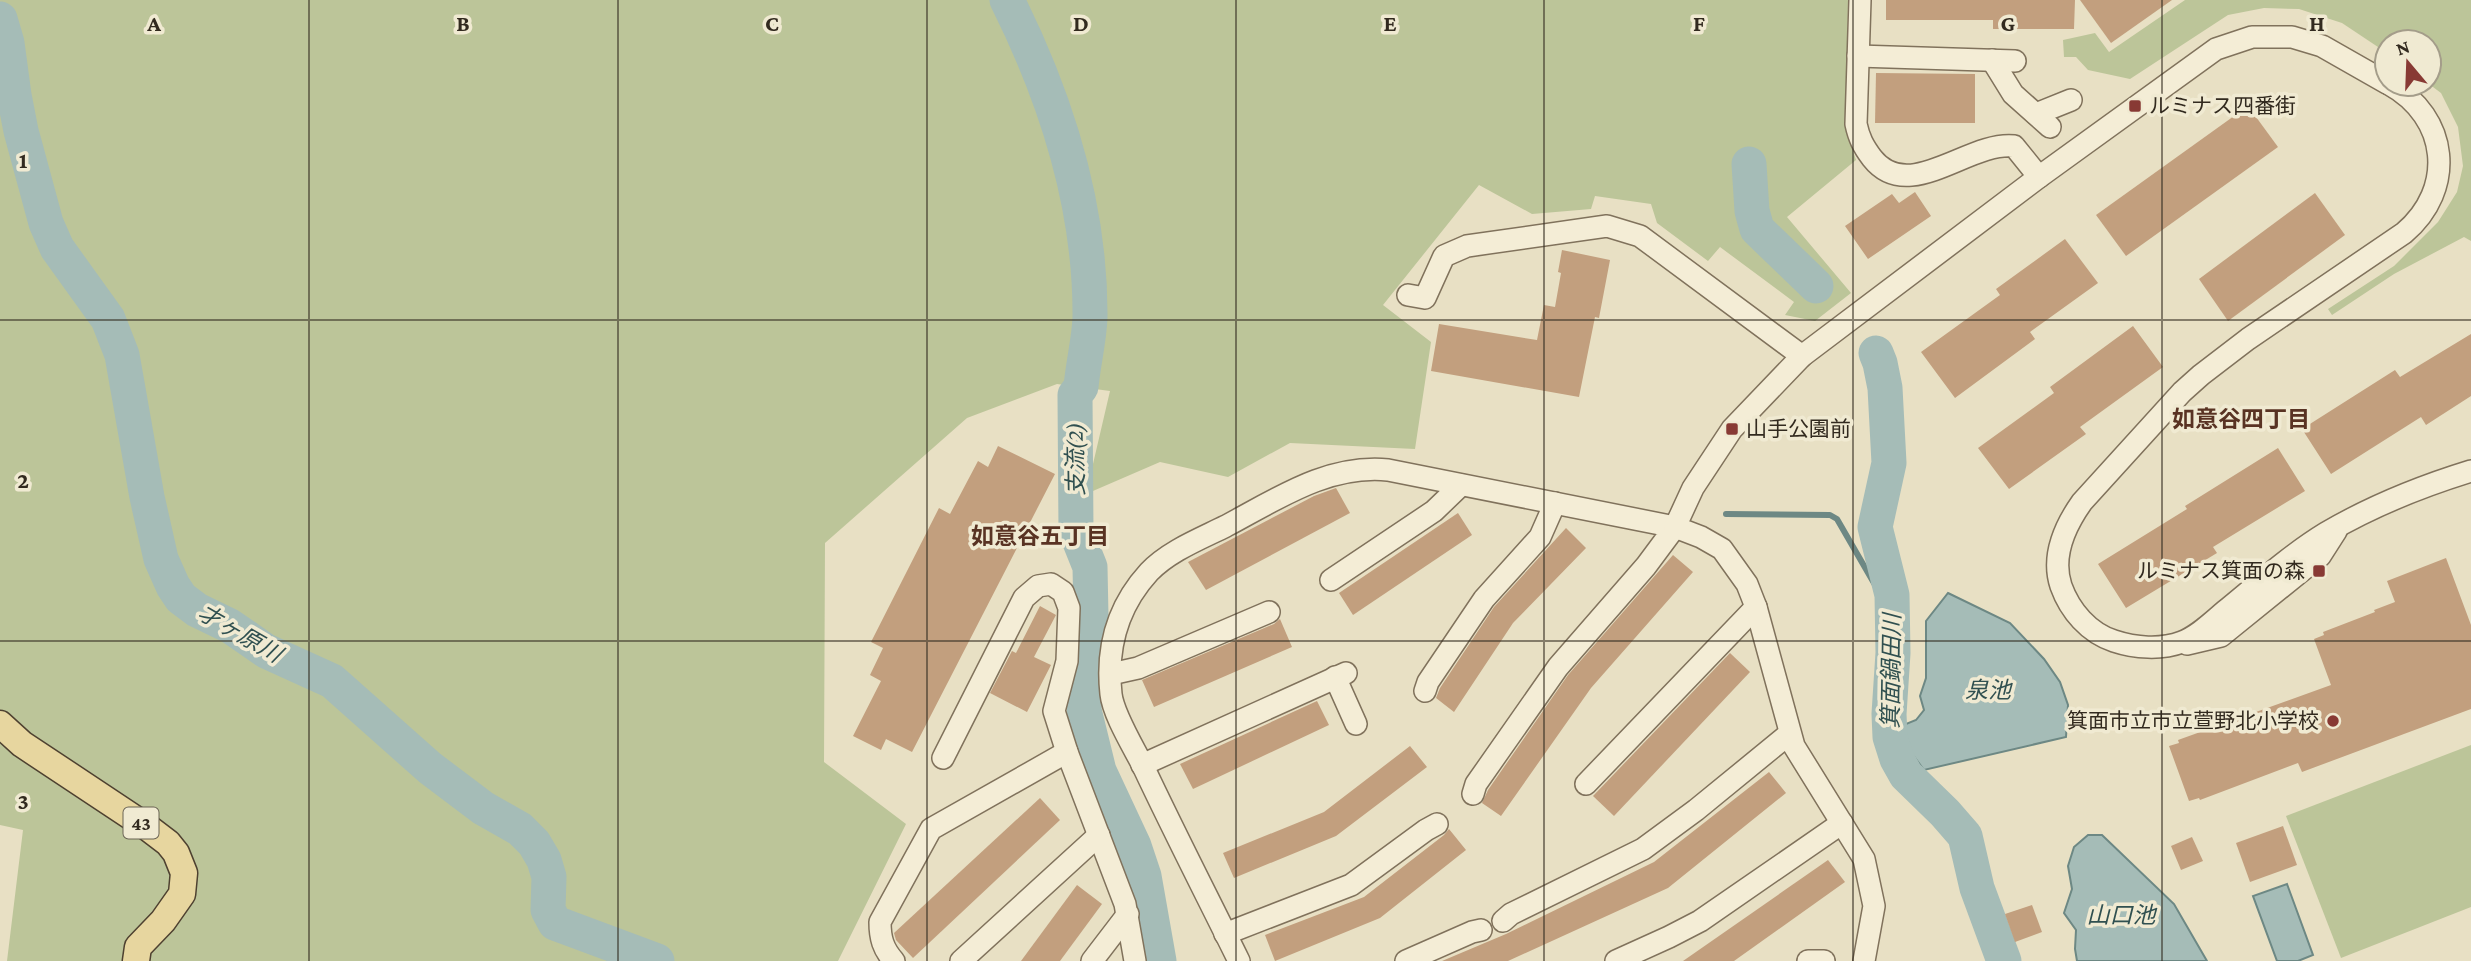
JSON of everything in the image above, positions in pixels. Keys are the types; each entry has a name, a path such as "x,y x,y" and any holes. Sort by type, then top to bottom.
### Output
{"main road":[{"name":"43","path":"0,723 22,744 147,827 168,843 176,853 184,873 182,894 138,947 136,961"}],"street":[{"path":"1860,0 1856,124 1860,143 1877,164 1891,174 1920,175 1999,145 2014,146 2039,177"},
{"path":"1473,794 1476,784 1558,667 1646,566 1675,527 1693,488 1732,429 1802,356 2039,177 2216,49 2237,40 2281,35 2322,46 2373,75"},
{"path":"1858,56 2015,61"},
{"path":"1992,60 2022,89 2043,121 2071,100"},
{"path":"2408,98 2430,123 2439,152 2437,183 2422,216 2404,233 2248,339 2182,392 2082,502 2066,527 2060,547 2059,575 2069,603 2079,617 2091,629 2108,639 2126,645 2152,647 2179,643 2199,631 2298,553 2359,513 2471,471"},
{"path":"1408,295 1425,298 1444,256 1467,246 1607,226 1640,236 1802,356"},
{"path":"1239,961 1111,696 1112,640 1121,614 1149,573 1179,551 1295,489 1339,472 1378,469 1675,527 1722,549 1747,584 1756,607 1794,746 1864,859 1874,906 1864,961"},
{"path":"1331,580 1434,511 1461,485"},
{"path":"1425,691 1427,682 1484,599 1541,537 1555,503"},
{"path":"943,758 1024,598 1038,586 1051,584 1063,592 1069,608 1067,661 1054,711 1128,914 1135,961"},
{"path":"1586,784 1756,607"},
{"path":"1111,674 1138,668 1269,612"},
{"path":"1142,765 1341,675 1356,724"},
{"path":"1503,921 1511,914 1643,849 1696,810 1789,734"},
{"path":"894,961 886,952 880,938 880,922 931,829 1067,752"},
{"path":"1616,961 1670,937 1700,920 1842,823"},
{"path":"1225,934 1351,885 1437,824"},
{"path":"961,961 1099,835"},
{"path":"1092,961 1128,914"},
{"path":"1406,961 1481,930"},
{"path":"1808,961 1825,961"}],"green space":[{"path":"0,0 1848,0 1846,130 1856,160 1787,217 1851,293 1815,321 1785,315 1794,302 1720,247 1708,261 1657,223 1651,204 1595,196 1591,209 1532,214 1479,185 1383,305 1431,342 1415,449 1290,443 1228,477 1160,462 1086,494 1110,391 1057,384 967,418 825,543 824,762 906,824 838,961 7,961 23,830 0,825"},
{"path":"2185,0 2471,0 2471,241 2464,237 2394,274 2332,315 2328,309 2394,266 2438,222 2457,192 2463,166 2458,127 2443,97 2443,28 2373,28 2373,44 2342,23 2299,9 2264,8 2228,15 2130,79 2088,70 2076,57 2064,57 2063,40 2095,33 2109,52"},
{"path":"2471,745 2471,907 2341,958 2286,816"}],"water":[{"name":"泉池","path":"1948,593 2010,623 2044,659 2060,682 2068,705 2066,737 1924,770 1907,747 1901,726 1916,720 1924,710 1920,696 1926,678 1926,621"},
{"name":"山口池","path":"2088,835 2102,835 2174,904 2207,961 2077,961 2076,930 2064,913 2072,889 2068,866 2074,847"},
{"path":"2287,884 2313,955 2298,961 2277,961 2253,896"}],"building":[{"path":"1886,0 2075,0 2074,29 1993,29 1993,20 1886,20"},
{"path":"2080,0 2172,0 2111,43"},
{"path":"1876,73 1975,74 1975,123 1875,123"},
{"path":"2248,106 2278,147 2126,256 2096,215"},
{"path":"1915,192 1931,216 1868,259 1845,226 1892,194 1899,203"},
{"path":"2315,193 2345,235 2228,321 2199,279"},
{"path":"2065,239 2098,283 2030,332 2035,339 1955,398 1921,352 2000,295 1996,289"},
{"path":"1562,250 1610,260 1579,397 1431,371 1439,324 1537,340 1544,305 1555,307"},
{"path":"2133,326 2163,367 2080,427 2086,434 2009,489 1978,448 2054,393 2050,387"},
{"path":"2471,334 2471,396 2426,425 2421,417 2331,474 2302,429 2395,370 2400,377"},
{"path":"998,446 1055,474 912,752 886,739 881,750 853,736 881,681 870,675 883,648 871,642 939,508 950,514 978,461 988,467"},
{"path":"2278,448 2305,491 2213,547 2217,553 2126,608 2098,564"},
{"path":"1336,488 1350,513 1206,590 1188,562 1314,496"},
{"path":"1458,513 1472,535 1353,615 1339,593"},
{"path":"1566,528 1586,548 1513,623 1454,712 1436,698 1440,688 1494,607"},
{"path":"1673,555 1693,572 1591,688 1501,816 1482,803 1488,790 1568,675"},
{"path":"2446,558 2471,625 2471,709 2302,772 2298,763 2200,800 2189,801 2169,746 2179,743 2178,740 2331,685 2314,639 2324,635 2323,632 2395,602 2387,581"},
{"path":"1040,606 1056,615 1034,657 1051,665 1027,712 990,693 1012,651 1016,653"},
{"path":"1280,619 1292,647 1154,707 1142,680 1274,624"},
{"path":"1730,653 1750,672 1614,816 1593,796"},
{"path":"1317,701 1329,725 1193,789 1180,764"},
{"path":"1410,746 1427,767 1336,836 1234,878 1223,853 1324,812"},
{"path":"1769,772 1786,793 1668,888 1508,961 1442,961 1506,934 1654,862"},
{"path":"1040,798 1060,820 913,958 896,940 894,933"},
{"path":"2283,826 2297,865 2250,882 2236,843"},
{"path":"1449,829 1466,850 1380,918 1275,961 1265,935 1364,897"},
{"path":"2192,837 2203,861 2181,870 2171,846"},
{"path":"1828,860 1845,882 1734,961 1683,961"},
{"path":"1077,885 1102,904 1060,961 1021,961"},
{"path":"2032,905 2042,932 2015,942 2005,914"}],"waterway":[{"name":"支流(2)","path":"1007,0 1025,37 1055,114 1077,194 1084,235 1090,318 1081,387 1075,395 1076,532 1090,567 1091,616 1084,710 1099,771 1134,846 1144,876 1159,961"},
{"name":"才ヶ原川","path":"0,19 7,43 21,131 46,223 57,248 108,319 122,355 147,497 161,559 181,598 197,610 230,626 266,651 332,681 430,768 483,808 520,829 534,843 544,860 549,877 548,910 555,923 657,961"},
{"name":"箕面鍋田川","path":"1749,164 1752,211 1757,229 1816,286"},
{"name":"箕面鍋田川","path":"1876,353 1885,388 1889,463 1875,527 1892,595 1890,737 1906,775 1965,836 1977,888 2004,961"},
{"path":"1726,514 1830,515 1837,519 1892,610"}],"place":[{"name":"ルミナス四番街","path":"2135,106"},
{"name":"山手公園前","path":"1732,429"},
{"name":"ルミナス箕面の森","path":"2319,571"},
{"name":"箕面市立市立萱野北小学校","path":"2333,721"}],"district":[{"name":"如意谷四丁目","path":"2241,419"},
{"name":"如意谷五丁目","path":"1040,536"}]}
